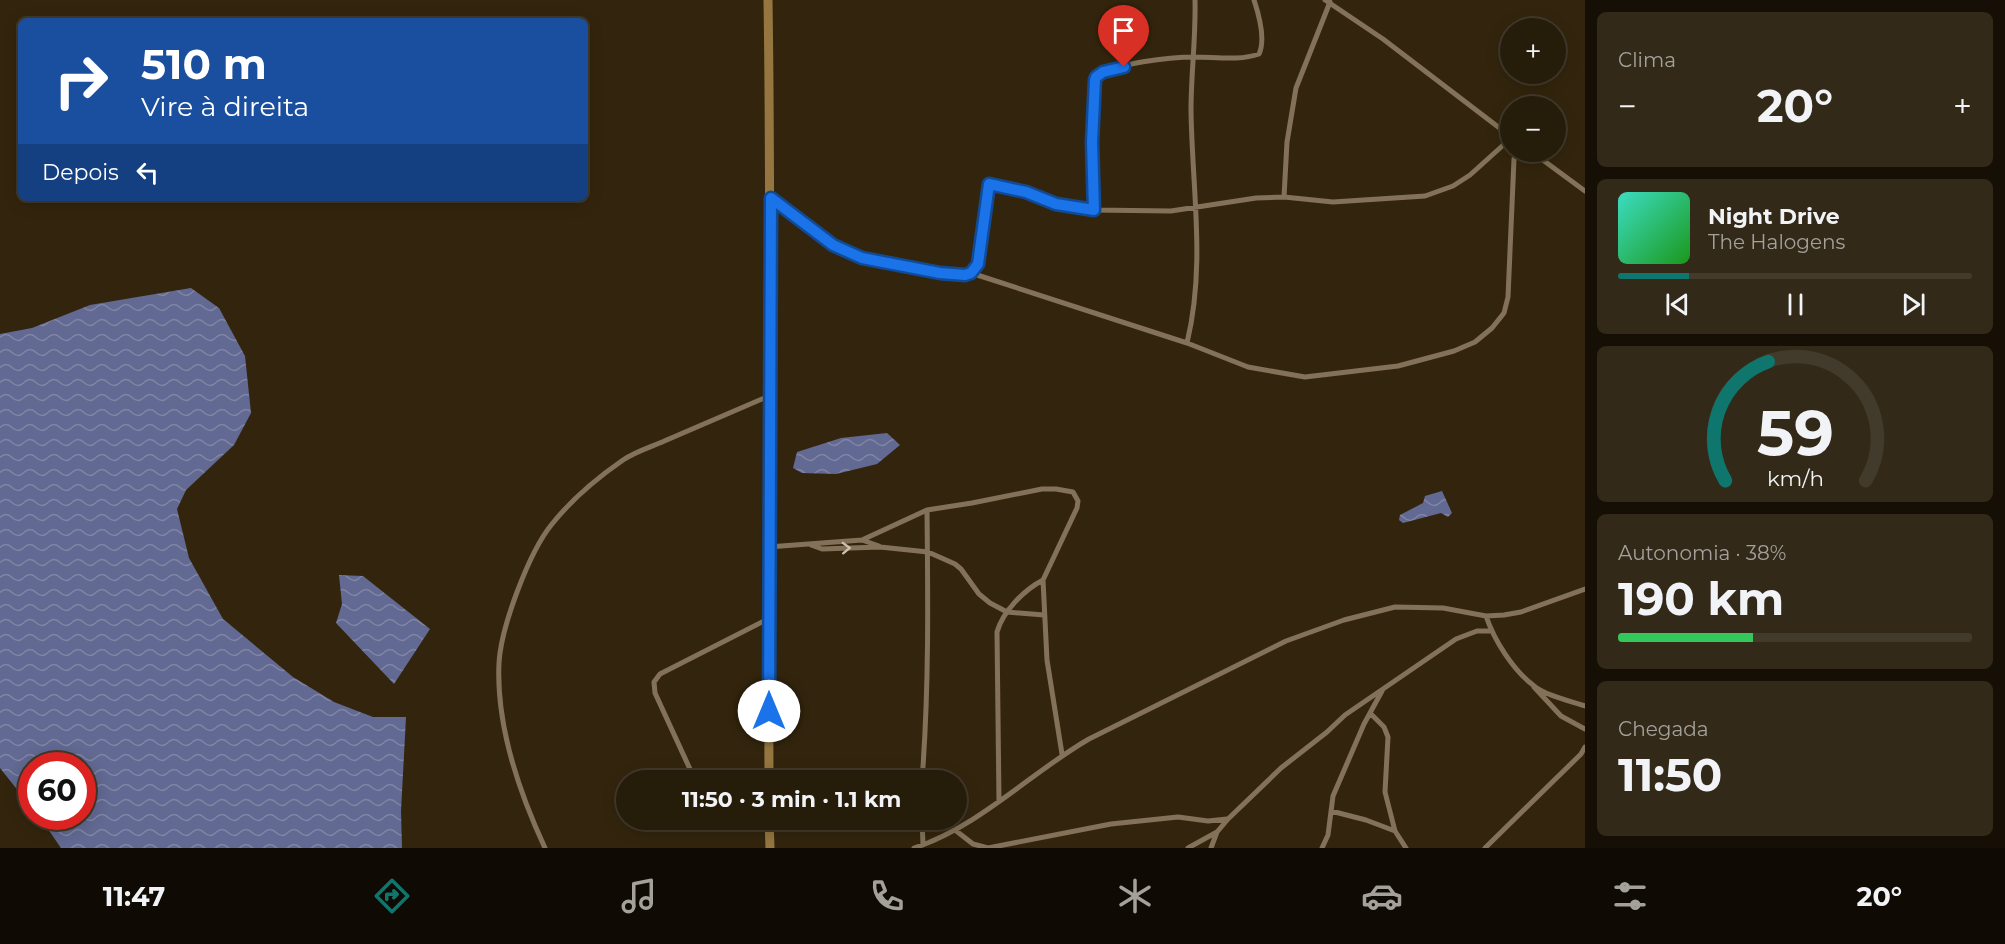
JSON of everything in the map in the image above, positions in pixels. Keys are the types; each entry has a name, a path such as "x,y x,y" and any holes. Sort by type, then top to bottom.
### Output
{"main road":[{"path":"768,0 771,198 769,770"},
{"path":"769,830 770,848"}],"street":[{"path":"1187,343 1197,288 1191,108 1196,29 1194,0"},
{"path":"1094,210 1092,142 1096,77 1103,72 1145,61 1194,57 1225,58 1259,54 1262,45 1254,0"},
{"path":"1284,197 1287,142 1296,88 1328,1 1383,39 1500,129"},
{"path":"771,198 833,245 862,258 940,273 965,275 971,273 978,264 989,184 1026,192 1056,204 1094,210 1171,211 1256,198 1284,197 1333,202 1425,196 1453,186 1470,175 1500,146"},
{"path":"971,273 1187,343 1248,367 1305,377 1398,366 1454,351 1475,342 1492,328 1504,313 1508,297 1514,162"},
{"path":"1546,162 1585,190"},
{"path":"545,848 515,773 503,715 500,683 501,646 508,619 533,557 550,525 581,493 625,458 770,396"},
{"path":"862,540 927,510 1042,489 1072,492 1078,501 1077,508 1043,580 1047,660 1062,754"},
{"path":"923,770 927,728 927,510"},
{"path":"768,547 812,545 844,540 862,540 880,547"},
{"path":"812,545 822,549 880,547 928,552 955,564 990,603 1007,612 1044,615"},
{"path":"999,801 997,632 1007,612 1031,587 1043,580"},
{"path":"967,822 1062,754 1286,641 1344,620 1395,607 1443,608 1486,616 1521,612 1585,589"},
{"path":"1486,616 1501,649 1533,686 1561,716 1585,729"},
{"path":"690,770 655,693 654,682 660,674 768,619"},
{"path":"1211,848 1217,832 1228,819 1281,768 1345,715 1467,634 1491,631"},
{"path":"1533,686 1585,706"},
{"path":"1323,848 1328,835 1333,796 1370,713 1383,690"},
{"path":"1370,713 1384,727 1388,736 1384,784 1395,831 1406,848"},
{"path":"1485,848 1581,754 1585,747"},
{"path":"1330,811 1366,820 1395,831"},
{"path":"914,848 955,830 972,846 988,848 1111,824 1178,817 1208,821 1228,819"},
{"path":"922,830 923,845"},
{"path":"1188,848 1217,832"},
{"path":"1025,840 1027,848"}],"water":[{"path":"191,288 219,308 245,356 251,413 234,445 186,490 177,509 189,558 223,619 293,677 334,702 373,717 406,717 401,811 402,848 61,848 49,830 96,830 96,752 18,752 18,791 0,768 0,334 32,328 90,305"},
{"path":"887,433 900,445 877,464 836,474 802,473 793,468 797,452 841,438"},
{"path":"1442,491 1452,513 1448,517 1441,513 1403,523 1399,520 1400,515 1423,503 1425,496"},
{"path":"339,575 363,576 430,629 394,684 336,623 342,604"}],"route":[{"path":"769,711 771,198 833,245 862,258 940,273 965,275 971,273 978,264 989,184 1026,192 1072,208 1094,210 1092,142 1095,80 1103,72 1124,67"}]}
